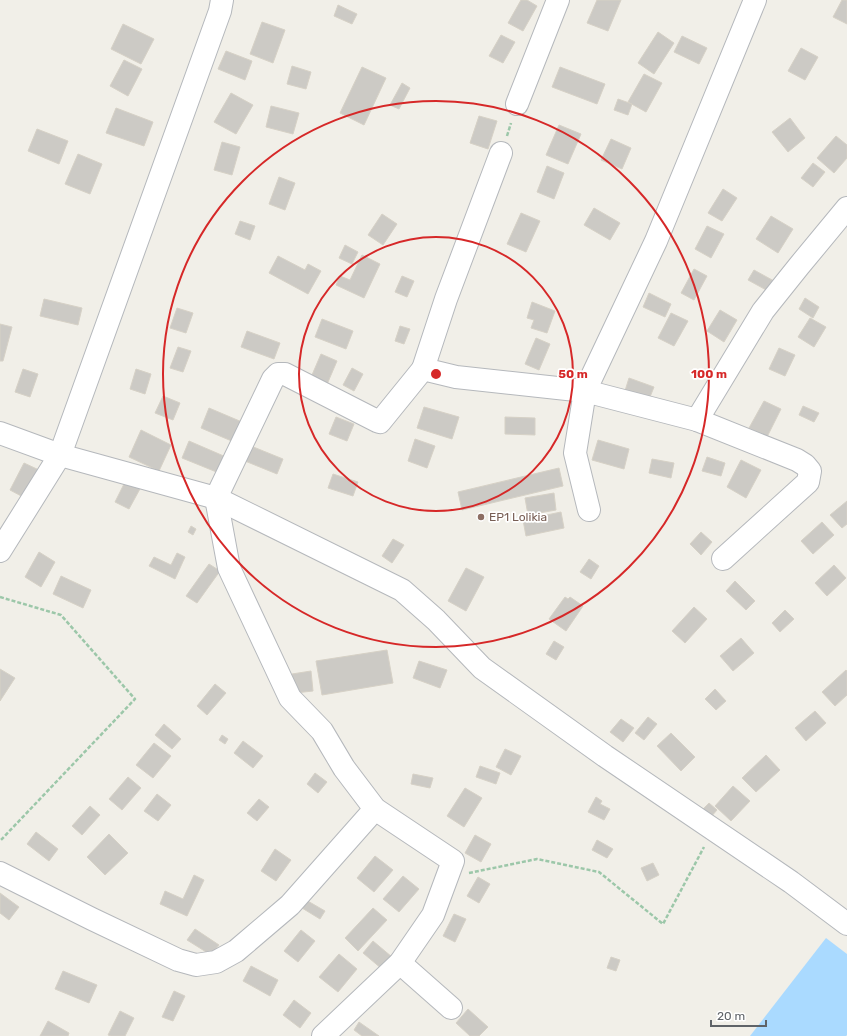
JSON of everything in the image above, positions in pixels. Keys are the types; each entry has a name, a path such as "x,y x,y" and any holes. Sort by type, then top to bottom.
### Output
{"street":[{"path":"0,551 60,455 220,12 222,0"},
{"path":"517,104 558,0"},
{"path":"589,510 575,453 585,391 656,241 754,0"},
{"path":"323,1036 400,963 433,915 454,861 375,809 344,768 322,731 290,698 229,568 216,498 273,379 278,374 285,374 380,422 423,369 446,299 501,153"},
{"path":"697,420 763,311 847,208"},
{"path":"423,369 456,377 585,391 697,420 797,460 805,465 810,471 808,482 723,559"},
{"path":"0,433 60,455 216,498 402,590 436,620 482,668 605,756 790,882 847,924"},
{"path":"0,873 178,960 196,965 216,962 236,951 290,905 375,809"},
{"path":"400,963 451,1008"}],"path":[{"path":"501,153 517,104"},
{"path":"0,597 60,614 135,699 0,841"},
{"path":"447,878 537,859 599,872 663,924 714,830"}],"water":[{"path":"826,938 847,954 847,1035 750,1036"}],"building":[{"path":"521,0 527,0 537,6 523,31 508,23"},
{"path":"597,0 621,0 608,31 587,23"},
{"path":"842,0 847,0 847,24 833,17"},
{"path":"338,5 357,14 352,24 334,16"},
{"path":"262,22 285,30 273,63 250,54"},
{"path":"123,24 154,39 141,64 111,49"},
{"path":"658,32 674,43 654,74 638,63"},
{"path":"501,35 515,42 503,63 489,56"},
{"path":"682,36 707,48 699,64 674,52"},
{"path":"801,48 818,57 805,80 788,71"},
{"path":"226,51 252,61 245,80 218,69"},
{"path":"124,60 142,69 128,96 110,86"},
{"path":"292,66 311,72 306,89 287,84"},
{"path":"362,67 386,78 364,125 340,113"},
{"path":"560,67 605,84 597,104 552,87"},
{"path":"644,74 662,83 646,112 628,102"},
{"path":"402,83 410,88 399,109 390,105"},
{"path":"231,93 253,105 236,134 214,122"},
{"path":"618,99 632,104 628,115 614,110"},
{"path":"271,106 299,113 293,134 266,127"},
{"path":"116,108 153,122 144,146 106,133"},
{"path":"479,116 497,121 488,149 470,143"},
{"path":"790,118 805,138 788,152 772,132"},
{"path":"559,125 581,134 568,164 546,155"},
{"path":"37,129 68,141 59,164 28,151"},
{"path":"836,136 847,145 847,158 834,173 817,158"},
{"path":"611,139 631,148 622,169 601,160"},
{"path":"222,142 240,147 232,175 214,170"},
{"path":"78,154 102,164 90,194 65,184"},
{"path":"813,163 825,172 813,187 801,178"},
{"path":"547,166 564,173 554,199 537,192"},
{"path":"279,177 295,183 285,210 269,204"},
{"path":"723,189 737,198 722,221 708,213"},
{"path":"594,208 620,223 610,240 584,225"},
{"path":"521,213 540,221 526,252 507,244"},
{"path":"382,214 397,224 383,245 368,235"},
{"path":"771,216 793,229 778,253 756,239"},
{"path":"240,221 255,226 250,240 235,234"},
{"path":"707,226 724,234 711,258 695,249"},
{"path":"345,245 358,252 352,264 339,258"},
{"path":"362,255 380,264 364,298 336,285 340,276 350,280"},
{"path":"278,256 305,270 308,264 321,271 308,294 269,273"},
{"path":"694,269 707,276 694,300 681,293"},
{"path":"754,270 774,281 768,291 748,280"},
{"path":"402,276 414,281 407,297 395,292"},
{"path":"649,293 671,304 665,317 643,307"},
{"path":"805,298 819,307 813,318 799,309"},
{"path":"44,299 82,308 78,325 40,316"},
{"path":"532,302 555,311 547,333 531,328 534,320 527,318"},
{"path":"177,308 193,313 186,333 170,328"},
{"path":"720,310 737,320 724,342 707,331"},
{"path":"671,313 688,321 674,346 658,338"},
{"path":"810,318 826,327 814,347 798,337"},
{"path":"322,319 353,331 346,349 315,337"},
{"path":"0,324 12,327 3,361 0,361"},
{"path":"400,326 410,329 404,344 395,341"},
{"path":"247,331 280,343 274,359 241,347"},
{"path":"536,338 550,344 539,370 525,364"},
{"path":"178,347 191,351 183,372 170,368"},
{"path":"779,348 795,355 785,376 769,369"},
{"path":"321,354 337,361 325,389 309,382"},
{"path":"352,368 363,374 354,391 343,385"},
{"path":"23,369 38,374 30,397 15,392"},
{"path":"136,369 151,374 145,394 130,389"},
{"path":"629,378 654,387 648,402 624,394"},
{"path":"163,396 180,403 173,420 155,413"},
{"path":"764,401 781,409 767,437 749,428"},
{"path":"803,406 819,413 814,422 799,415"},
{"path":"424,407 459,417 452,439 417,428"},
{"path":"209,408 242,422 234,442 201,428"},
{"path":"336,417 354,424 347,441 329,434"},
{"path":"505,417 535,418 535,435 505,434"},
{"path":"141,430 171,445 159,471 129,457"},
{"path":"415,439 435,446 427,468 408,461"},
{"path":"598,440 629,449 624,469 592,460"},
{"path":"189,441 226,457 219,473 182,458"},
{"path":"251,446 283,459 277,474 245,461"},
{"path":"707,457 725,463 721,476 702,471"},
{"path":"652,459 674,463 671,478 649,473"},
{"path":"741,460 761,470 746,498 727,487"},
{"path":"24,463 39,470 25,498 10,490"},
{"path":"559,468 563,486 462,510 458,492"},
{"path":"333,474 358,482 353,496 328,488"},
{"path":"126,480 141,487 129,509 115,502"},
{"path":"554,493 556,510 528,515 525,498"},
{"path":"847,501 847,524 842,528 830,515"},
{"path":"561,512 564,528 526,536 523,520"},
{"path":"822,522 834,535 813,554 801,541"},
{"path":"191,526 196,529 193,535 188,532"},
{"path":"701,532 712,542 701,555 690,544"},
{"path":"393,539 404,545 392,563 382,556"},
{"path":"39,552 55,562 41,587 25,577"},
{"path":"177,553 185,557 175,579 149,566 154,557 171,565"},
{"path":"589,559 599,566 591,579 580,572"},
{"path":"209,564 220,571 197,603 186,596"},
{"path":"834,565 846,578 827,596 815,583"},
{"path":"466,568 484,577 466,611 448,601"},
{"path":"61,576 91,590 83,608 53,594"},
{"path":"735,581 755,601 746,610 726,591"},
{"path":"565,597 568,599 570,597 583,606 566,631 549,619"},
{"path":"694,607 707,619 685,643 672,631"},
{"path":"785,610 794,619 780,632 772,623"},
{"path":"741,638 754,653 733,671 720,656"},
{"path":"554,641 564,647 556,660 546,654"},
{"path":"387,650 393,683 322,695 316,661"},
{"path":"419,661 447,670 440,688 413,678"},
{"path":"0,669 15,678 0,701"},
{"path":"846,670 847,695 835,706 822,692"},
{"path":"311,671 313,691 295,693 292,674"},
{"path":"215,684 226,693 207,715 197,706"},
{"path":"715,689 726,701 716,710 705,699"},
{"path":"815,711 826,723 806,741 795,728"},
{"path":"648,717 657,724 644,740 635,733"},
{"path":"621,719 634,728 623,742 610,732"},
{"path":"164,724 181,739 172,749 155,735"},
{"path":"671,733 695,757 681,771 657,746"},
{"path":"222,735 228,739 225,744 219,740"},
{"path":"243,741 263,756 253,768 234,753"},
{"path":"154,743 171,756 153,778 136,765"},
{"path":"505,749 521,756 511,775 496,767"},
{"path":"766,755 780,770 756,792 742,778"},
{"path":"480,766 500,773 496,784 476,777"},
{"path":"315,773 327,782 318,793 307,784"},
{"path":"413,774 433,778 430,788 411,784"},
{"path":"128,777 141,788 122,810 109,799"},
{"path":"733,786 750,801 731,821 715,806"},
{"path":"465,788 482,798 464,827 447,816"},
{"path":"157,794 171,805 158,821 144,811"},
{"path":"596,797 602,801 600,804 610,809 604,820 588,812"},
{"path":"259,799 269,807 257,821 247,813"},
{"path":"709,803 717,810 710,818 702,810"},
{"path":"90,806 100,815 82,835 72,826"},
{"path":"36,832 58,849 49,861 27,844"},
{"path":"109,834 128,853 105,875 87,857"},
{"path":"475,835 491,844 481,862 465,853"},
{"path":"597,840 613,849 607,858 592,850"},
{"path":"275,849 291,860 276,881 261,871"},
{"path":"375,856 393,870 374,892 357,878"},
{"path":"653,863 659,875 647,881 641,868"},
{"path":"194,875 204,880 187,916 160,904 165,891 183,899"},
{"path":"403,876 419,889 399,912 383,899"},
{"path":"478,877 490,884 479,903 467,896"},
{"path":"0,893 19,907 9,920 0,913"},
{"path":"306,900 325,911 320,919 302,908"},
{"path":"373,908 387,920 358,951 345,938"},
{"path":"454,914 466,919 455,942 443,936"},
{"path":"195,929 219,945 211,955 187,940"},
{"path":"301,930 315,941 298,962 284,951"},
{"path":"373,941 392,957 382,969 363,953"},
{"path":"339,954 357,969 338,992 319,977"},
{"path":"611,957 620,960 616,971 607,968"},
{"path":"251,966 278,980 270,996 243,981"},
{"path":"63,971 97,985 89,1003 55,989"},
{"path":"174,991 185,996 173,1021 162,1017"},
{"path":"294,1000 311,1013 300,1028 283,1015"},
{"path":"468,1009 488,1027 479,1036 470,1036 456,1023"},
{"path":"120,1011 134,1018 125,1036 108,1035"},
{"path":"48,1021 69,1033 68,1036 40,1036"},
{"path":"359,1022 379,1036 362,1036 354,1030"}],"place":[{"name":"EP1 Lolikia","path":"481,517"}]}
